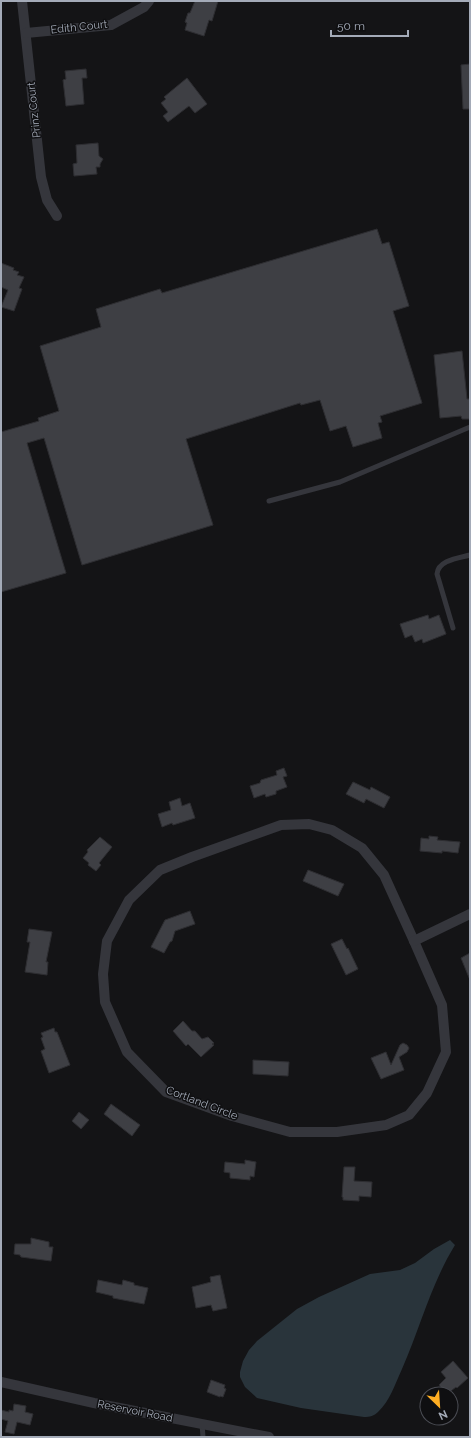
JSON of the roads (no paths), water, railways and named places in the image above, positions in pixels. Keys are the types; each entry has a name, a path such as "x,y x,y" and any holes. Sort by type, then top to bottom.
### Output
{"street":[{"name":"Prinz Court","path":"22,1 41,177 47,200 57,216"},
{"name":"Edith Court","path":"26,33 111,24 144,7 149,1"},
{"name":"Cortland Circle","path":"309,824 332,830 362,848 384,875 414,940 442,1005 446,1052 427,1093 409,1115 386,1125 337,1132 290,1132 232,1116 166,1092 127,1052 105,1002 103,974 107,941 129,900 160,870 192,857 281,826 309,824"},
{"path":"414,940 470,914"},
{"name":"Reservoir Road","path":"1,1382 60,1396 268,1437"}],"lane":[{"path":"269,501 340,482 470,428"},
{"path":"453,628 437,574 437,569 445,562 470,555"},
{"path":"202,1424 204,1437"}]}
